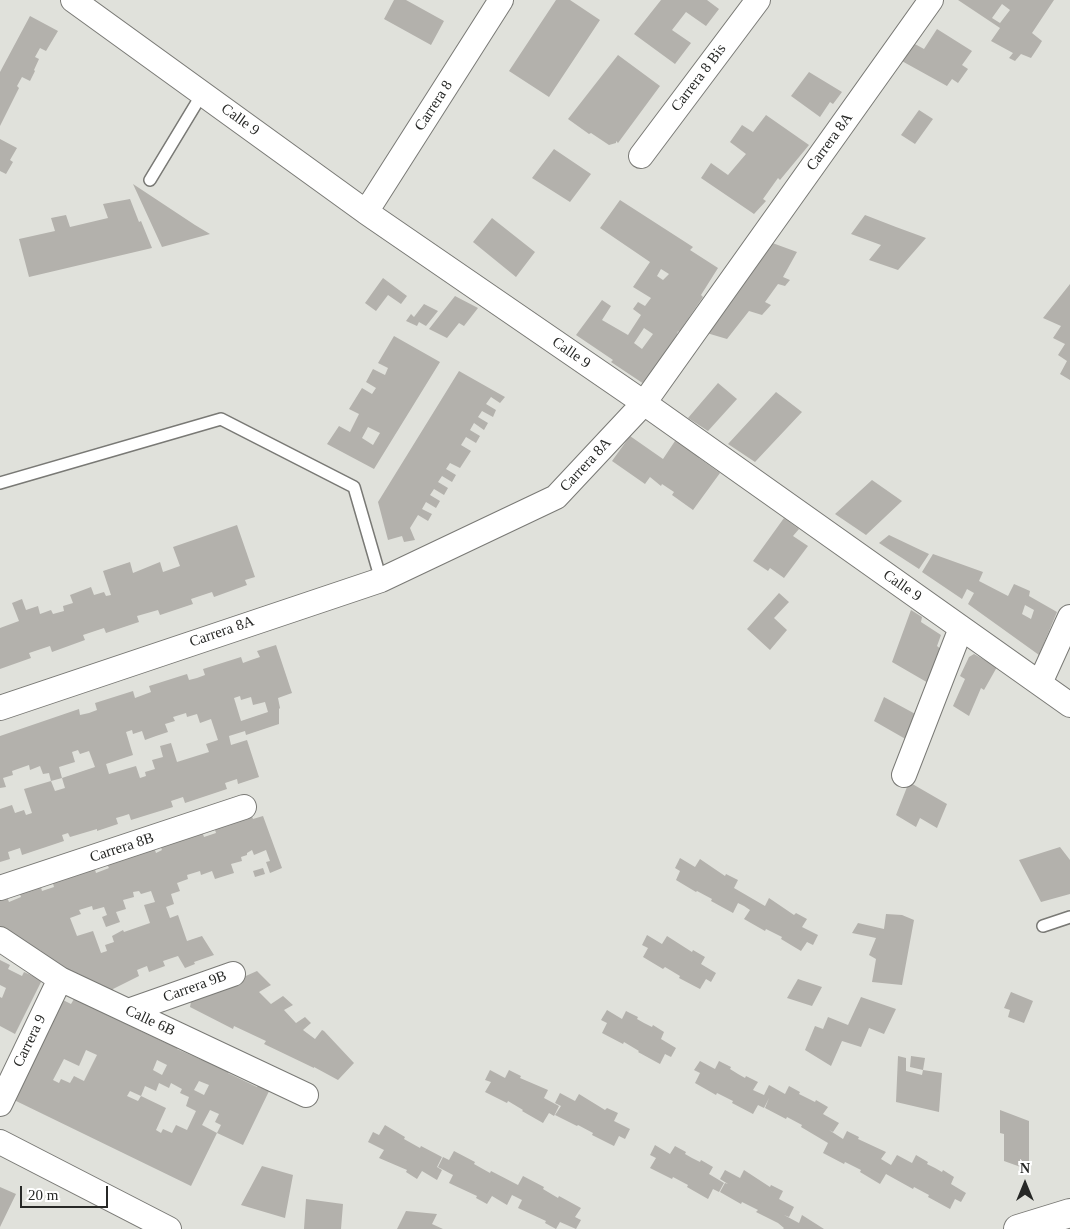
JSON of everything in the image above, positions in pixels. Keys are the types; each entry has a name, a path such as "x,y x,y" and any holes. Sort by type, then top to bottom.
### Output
{"main road":[{"path":"1018,1229 1070,1213"}],"street":[{"name":"Calle 9","path":"73,0 366,212 644,403 1070,705"},
{"name":"Carrera 8","path":"366,212 501,0"},
{"name":"Carrera 8 Bis","path":"641,156 758,0"},
{"name":"Carrera 8A","path":"0,708 381,580 556,498 644,403 931,0"},
{"path":"1040,683 1070,617"},
{"path":"904,776 961,628"},
{"name":"Carrera 8B","path":"0,888 244,807"},
{"name":"Calle 6B","path":"0,939 60,979 306,1094"},
{"name":"Carrera 9B","path":"128,1011 233,974"},
{"name":"Carrera 9","path":"0,1104 60,979"},
{"path":"0,1142 169,1229"}],"lane":[{"path":"150,180 202,94"},
{"path":"0,483 221,419 354,487 381,580"},
{"path":"1043,926 1070,916"}],"building":[{"path":"394,0 406,0 444,21 431,45 384,19"},
{"path":"556,0 570,0 600,20 549,97 509,71"},
{"path":"661,0 707,0 719,9 706,26 686,12 672,30 691,43 675,64 634,34"},
{"path":"958,0 1054,0 1032,33 1042,41 1031,58 1021,54 1015,61 1009,58 1013,53 991,41 1000,28","holes":["1002,4 1010,10 1000,23 992,18"]},
{"path":"30,16 58,31 46,51 40,48 35,57 39,59 30,81 22,77 17,86 19,88 0,126 0,72"},
{"path":"937,29 972,51 962,65 968,69 958,83 952,79 947,86 900,60 913,43 924,49"},
{"path":"618,55 660,86 618,143 616,141 616,143 609,145 568,119"},
{"path":"809,72 842,92 833,104 830,102 820,117 791,96"},
{"path":"919,110 933,119 915,144 901,135"},
{"path":"766,115 809,145 780,180 778,178 763,199 766,201 754,214 701,178 711,163 728,175 746,154 730,142 742,125 753,132"},
{"path":"0,139 17,148 10,160 13,162 6,174 0,171"},
{"path":"554,149 591,174 570,202 532,178"},
{"path":"133,184 195,225 210,234 162,247"},
{"path":"130,199 152,248 29,277 19,239 55,231 51,218 66,215 70,227 108,218 103,204"},
{"path":"620,200 693,247 690,250 718,268 701,295 703,297 678,331 644,384 576,335 602,300 611,306 602,320 628,335 641,315 633,309 638,302 645,306 651,298 633,287 650,262 600,228","holes":["661,269 669,274 663,280 657,276","644,328 653,334 642,349 634,343"]},
{"path":"865,215 926,238 898,270 869,260 881,245 851,234"},
{"path":"492,218 535,252 516,277 473,242"},
{"path":"767,241 797,252 783,277 790,280 785,286 778,284 765,302 771,305 762,315 749,311 727,339 700,331"},
{"path":"383,278 407,296 401,304 388,295 376,311 365,303"},
{"path":"1070,284 1070,380 1060,374 1067,361 1058,355 1065,344 1053,338 1061,326 1043,318"},
{"path":"455,296 478,308 464,326 459,323 447,338 429,329"},
{"path":"424,304 438,311 426,326 419,322 417,326 406,321 411,314 414,317"},
{"path":"394,336 440,362 374,469 327,444 339,426 350,432 359,414 349,409 362,388 372,394 376,388 366,382 373,369 385,375 388,368 378,363","holes":["368,427 380,433 373,445 362,438"]},
{"path":"459,371 505,397 500,403 491,397 486,404 496,410 493,417 482,411 478,417 488,423 484,430 474,423 470,430 480,436 476,443 466,437 461,445 471,451 460,468 450,463 446,469 456,475 452,482 442,476 438,482 448,488 444,495 434,489 430,495 440,501 436,508 426,502 422,509 432,514 428,521 418,515 410,528 415,540 404,542 402,536 388,540 378,502"},
{"path":"718,383 737,399 708,431 688,418"},
{"path":"776,392 802,412 755,462 728,444"},
{"path":"630,436 663,459 677,438 701,455 699,458 720,473 693,510 672,495 674,492 662,484 661,486 650,477 645,484 612,461"},
{"path":"872,480 902,501 866,535 835,514"},
{"path":"784,518 799,529 793,536 808,546 784,578 770,568 768,571 753,561"},
{"path":"237,525 255,577 245,580 247,585 214,597 212,592 191,599 193,604 160,615 158,610 137,616 139,622 106,633 104,628 83,635 85,640 52,652 50,646 29,653 31,658 0,669 0,628 19,621 12,603 22,599 26,610 38,606 40,614 51,610 53,614 64,611 63,606 73,603 70,595 91,587 94,595 104,592 106,596 111,595 103,571 130,562 133,573 160,562 163,572 180,566 173,547"},
{"path":"889,535 929,554 919,569 879,543"},
{"path":"933,554 983,572 979,581 1008,596 1014,584 1030,591 1029,596 1057,612 1039,655 968,604 974,593 967,589 962,599 922,572","holes":["1025,605 1034,610 1031,619 1022,614"]},
{"path":"779,593 789,602 774,618 787,630 770,650 747,629"},
{"path":"911,610 922,617 921,622 941,635 937,646 942,650 930,684 892,662"},
{"path":"276,645 292,693 278,698 280,708 279,724 246,735 245,731 229,736 231,745 247,740 259,777 238,784 237,779 225,783 227,789 185,803 183,797 171,801 173,807 131,820 129,814 116,818 118,824 97,831 97,829 70,837 68,833 62,835 64,841 22,855 20,848 8,852 10,859 0,862 0,809 12,805 15,813 24,810 26,815 32,813 24,789 51,781 49,773 43,774 40,766 30,770 29,765 12,771 13,775 3,778 6,787 0,788 0,736 79,709 80,715 89,713 97,710 95,703 133,691 135,698 151,692 149,686 187,674 189,680 197,678 205,675 203,669 241,657 243,663 260,657 257,651","holes":["240,696 241,700 251,697 253,705 265,702 268,712 241,721 234,698","186,713 187,717 197,714 200,723 211,719 218,740 206,744 209,752 177,762 171,743 160,746 163,757 152,760 155,769 145,772 146,776 140,778 136,766 109,774 106,764 133,755 126,732 132,730 133,734 142,731 145,740 168,732 165,724 175,721 173,717","78,750 80,754 89,751 95,767 62,778 59,767 75,762 72,752","62,778 65,788 55,791 51,781"]},
{"path":"974,654 997,667 984,690 981,688 969,716 953,706 965,679 960,676 969,657"},
{"path":"884,697 919,716 909,741 874,721"},
{"path":"909,782 947,804 937,828 920,818 916,827 896,815"},
{"path":"251,814 253,819 263,816 282,868 270,873 266,862 270,861 266,850 254,855 252,850 247,855 241,857 242,861 231,864 234,873 215,879 212,871 201,875 200,871 187,875 188,879 177,883 180,891 171,894 174,904 166,907 170,918 178,915 187,941 202,936 214,955 194,962 195,964 185,968 178,956 163,961 165,966 149,972 147,966 137,970 139,976 113,989 114,993 109,994 43,955 40,950 38,951 0,929 0,892 5,892 9,902 21,897 19,891 40,884 42,891 54,887 52,880 94,866 96,873 109,868 106,862 154,847 156,853 162,850 160,845 202,831 204,837 216,833 214,827","holes":["139,891 141,894 151,891 155,902 144,905 150,923 124,932 123,930 112,936 114,942 105,945 107,951 101,953 93,931 77,936 70,918 81,914 79,910 92,906 93,910 104,907 107,915 102,917 106,927 120,922 116,912 126,909 123,900 134,897 133,892"]},
{"path":"1060,847 1070,860 1070,894 1041,902 1019,860"},
{"path":"680,858 695,867 700,859 725,876 726,874 738,880 734,888 765,906 769,898 794,915 796,913 807,919 802,927 818,935 813,945 807,942 801,951 781,939 782,937 766,929 765,931 744,919 750,910 744,906 738,903 733,913 711,901 712,899 676,880 680,871 675,868"},
{"path":"263,868 265,874 255,877 253,871"},
{"path":"886,914 902,915 914,920 902,985 872,982 876,959 869,955 876,938 852,933 858,923 884,929"},
{"path":"647,935 662,944 667,936 692,952 693,950 705,957 701,964 716,973 711,982 706,979 700,989 679,978 680,976 665,967 663,969 643,957 648,948 642,945"},
{"path":"0,960 10,965 8,969 22,976 24,972 42,980 15,1034 0,1026 0,997 2,998 6,988 0,985"},
{"path":"257,971 271,985 259,992 271,1004 283,996 293,1005 284,1010 296,1023 305,1017 311,1023 303,1030 315,1039 322,1030 324,1031 354,1063 338,1080 264,1044 266,1041 234,1026 233,1029 190,1007 192,997 241,983 239,979"},
{"path":"798,979 822,987 812,1006 787,998"},
{"path":"1011,992 1033,1001 1024,1023 1008,1017 1010,1010 1004,1008"},
{"path":"861,997 896,1009 884,1034 869,1028 861,1047 842,1041 831,1066 805,1050 815,1026 823,1029 828,1017 848,1025"},
{"path":"61,999 71,1004 74,999 166,1043 169,1037 180,1042 177,1049 202,1060 204,1055 231,1068 228,1073 257,1087 260,1081 271,1087 243,1145 217,1133 191,1186 12,1099","holes":["86,1050 97,1055 84,1081 74,1076 70,1083 61,1079 59,1083 53,1080 64,1059 79,1066","157,1060 167,1065 162,1075 153,1070","199,1081 209,1085 204,1095 194,1090","159,1083 169,1088 171,1083 182,1089 180,1093 189,1097 186,1106 196,1111 187,1130 176,1125 172,1133 163,1129 161,1133 156,1130 166,1108 141,1096 145,1086 156,1091","130,1091 141,1096 138,1101 127,1096","210,1110 219,1114 215,1122 221,1125 217,1133 202,1125"]},
{"path":"607,1010 622,1019 626,1011 638,1017 637,1019 644,1023 652,1027 653,1025 664,1032 661,1039 676,1048 671,1057 665,1054 660,1064 624,1042 623,1044 602,1033 607,1023 601,1020"},
{"path":"898,1056 906,1058 906,1071 922,1075 923,1070 942,1073 939,1112 896,1102"},
{"path":"911,1056 925,1058 923,1070 910,1067"},
{"path":"700,1061 715,1069 719,1061 731,1067 730,1069 745,1078 746,1076 758,1082 753,1090 764,1095 769,1085 785,1094 789,1086 800,1092 799,1094 828,1107 823,1114 839,1123 833,1132 829,1130 843,1139 847,1131 859,1137 858,1139 886,1152 881,1159 891,1165 897,1155 912,1163 916,1155 928,1162 927,1164 942,1172 943,1170 954,1177 951,1184 966,1193 961,1202 955,1199 950,1209 928,1197 929,1195 914,1187 913,1189 886,1174 880,1184 860,1172 861,1170 823,1153 828,1143 801,1127 802,1125 765,1108 769,1098 764,1108 758,1105 753,1114 732,1103 733,1101 717,1093 716,1095 695,1083 700,1073 694,1070"},
{"path":"490,1070 505,1078 509,1070 521,1076 520,1078 548,1090 544,1098 559,1106 554,1116 549,1113 543,1123 508,1101 507,1103 485,1092 491,1082 485,1080"},
{"path":"560,1093 575,1101 579,1094 605,1110 607,1108 618,1113 614,1121 630,1129 625,1139 619,1136 614,1146 592,1135 593,1133 578,1125 555,1115 561,1106 555,1103"},
{"path":"1000,1110 1029,1121 1029,1170 1004,1161 1004,1134 1000,1133"},
{"path":"385,1125 420,1148 421,1146 442,1157 437,1167 442,1170 437,1180 422,1171 417,1179 406,1172 407,1170 379,1158 384,1150 368,1142 373,1132 379,1135"},
{"path":"655,1145 670,1154 675,1146 692,1158 700,1162 701,1160 713,1167 709,1174 724,1183 719,1192 713,1189 708,1199 687,1187 688,1185 650,1168 656,1158 650,1155"},
{"path":"454,1151 475,1162 474,1164 490,1173 491,1171 518,1185 523,1176 544,1187 543,1189 558,1198 559,1196 581,1208 575,1217 581,1220 576,1229 560,1222 556,1229 545,1223 546,1221 518,1208 522,1200 512,1195 507,1205 492,1196 487,1204 476,1198 477,1196 449,1183 453,1175 438,1167 443,1157 449,1160"},
{"path":"262,1166 293,1175 285,1218 241,1205"},
{"path":"725,1170 740,1178 744,1170 770,1187 771,1185 783,1191 779,1199 794,1207 789,1217 784,1215 799,1223 802,1215 824,1229 783,1229 778,1223 756,1212 758,1210 742,1202 741,1204 720,1192 725,1183 728,1184 720,1179"},
{"path":"0,1187 16,1194 0,1227"},
{"path":"306,1199 343,1204 341,1229 304,1229"},
{"path":"406,1211 437,1214 432,1224 443,1229 397,1229"}]}
